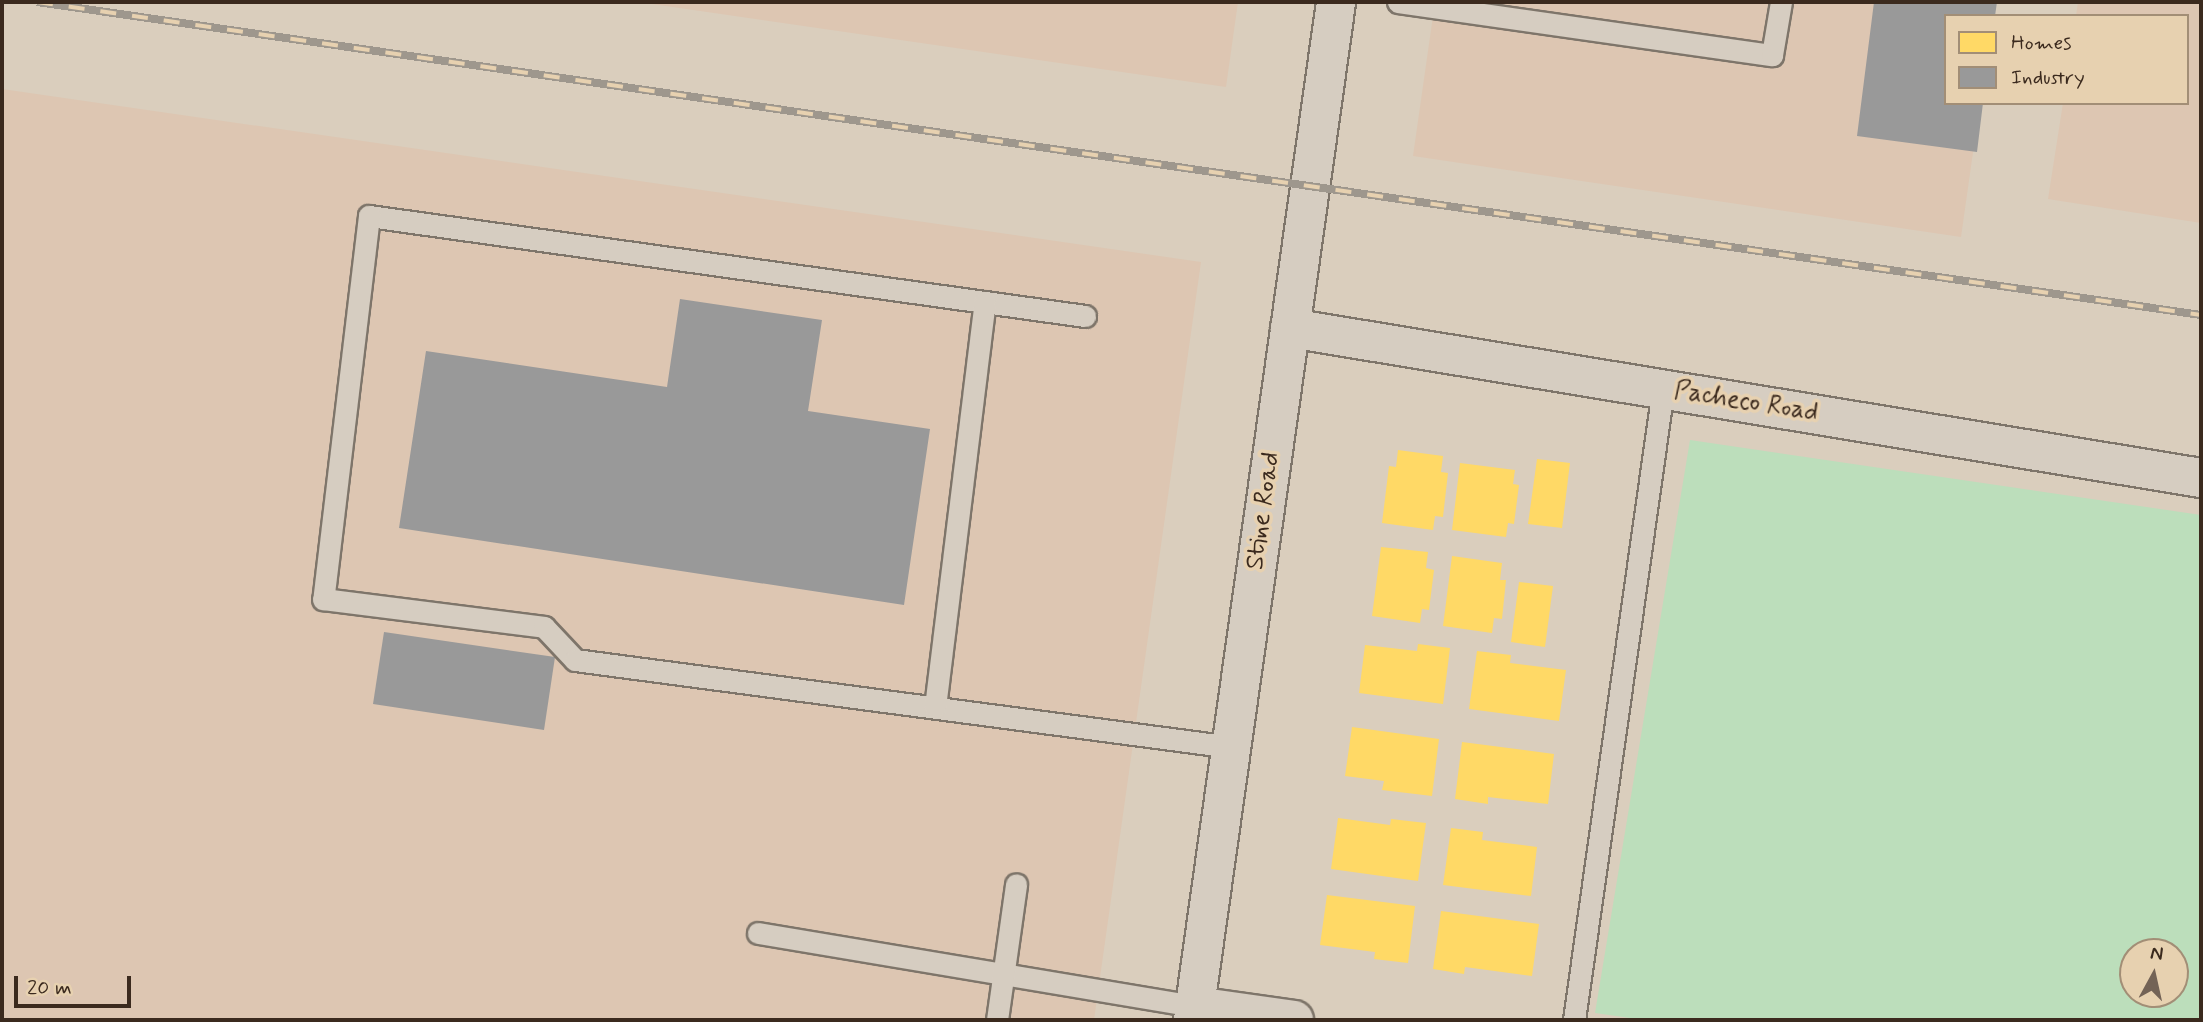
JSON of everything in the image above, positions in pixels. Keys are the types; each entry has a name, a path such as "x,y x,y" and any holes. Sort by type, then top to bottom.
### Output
{"street":[{"name":"Stine Road","path":"1194,1013 1336,2"},
{"name":"Pacheco Road","path":"1290,328 2201,478"},
{"path":"1194,1013 1294,1020"}],"lane":[{"path":"1398,2 1772,55 1781,2"},
{"path":"1085,316 369,216 323,599 544,627 575,660 1231,747"},
{"path":"935,707 985,302"},
{"path":"1574,1020 1663,389"},
{"path":"997,1020 1016,884"},
{"path":"758,933 1004,973 1194,1013"}],"shaded area":[{"path":"638,2 1238,2 1226,87"},
{"path":"1435,2 1994,2 1992,14 1944,14 1944,105 1980,105 1961,237 1413,156"},
{"path":"2078,2 2201,2 2201,223 2048,199 2063,105 2189,105 2189,14 2076,14"},
{"path":"2,89 1201,262 1094,1020 2,1020"}],"green space":[{"path":"1690,440 2201,515 2201,1020 1644,1020 1595,1013"}],"building: Homes":[{"path":"1398,450 1443,456 1441,472 1448,473 1443,517 1435,516 1433,530 1382,523 1389,466 1396,467"},
{"path":"1537,459 1570,463 1562,528 1528,524"},
{"path":"1460,463 1515,470 1513,484 1519,485 1514,524 1508,523 1506,537 1452,530"},
{"path":"1381,547 1428,552 1426,568 1434,570 1429,610 1422,609 1420,623 1372,616"},
{"path":"1452,556 1502,563 1500,580 1506,580 1502,619 1494,618 1492,633 1443,626"},
{"path":"1519,582 1553,586 1545,647 1511,642"},
{"path":"1418,644 1450,648 1443,704 1359,693 1365,645 1417,651"},
{"path":"1477,651 1511,655 1510,663 1566,670 1559,721 1469,709"},
{"path":"1352,727 1439,739 1432,796 1382,790 1384,781 1345,776"},
{"path":"1462,742 1554,754 1548,804 1488,797 1488,804 1455,799"},
{"path":"1338,818 1390,825 1391,819 1426,823 1418,881 1331,869"},
{"path":"1451,828 1483,832 1482,840 1537,847 1531,896 1443,885"},
{"path":"1327,895 1415,906 1408,963 1374,959 1375,952 1320,945"},
{"path":"1441,911 1539,924 1532,976 1465,967 1464,974 1433,969"}],"building: Industry":[{"path":"1874,2 1997,2 1995,14 1944,14 1944,105 1983,105 1977,152 1857,136"},
{"path":"680,299 822,320 808,411 930,429 904,605 399,528 426,351 667,387"},
{"path":"384,632 555,657 544,730 373,704"}],"railway":[{"path":"37,2 2201,315"}]}
